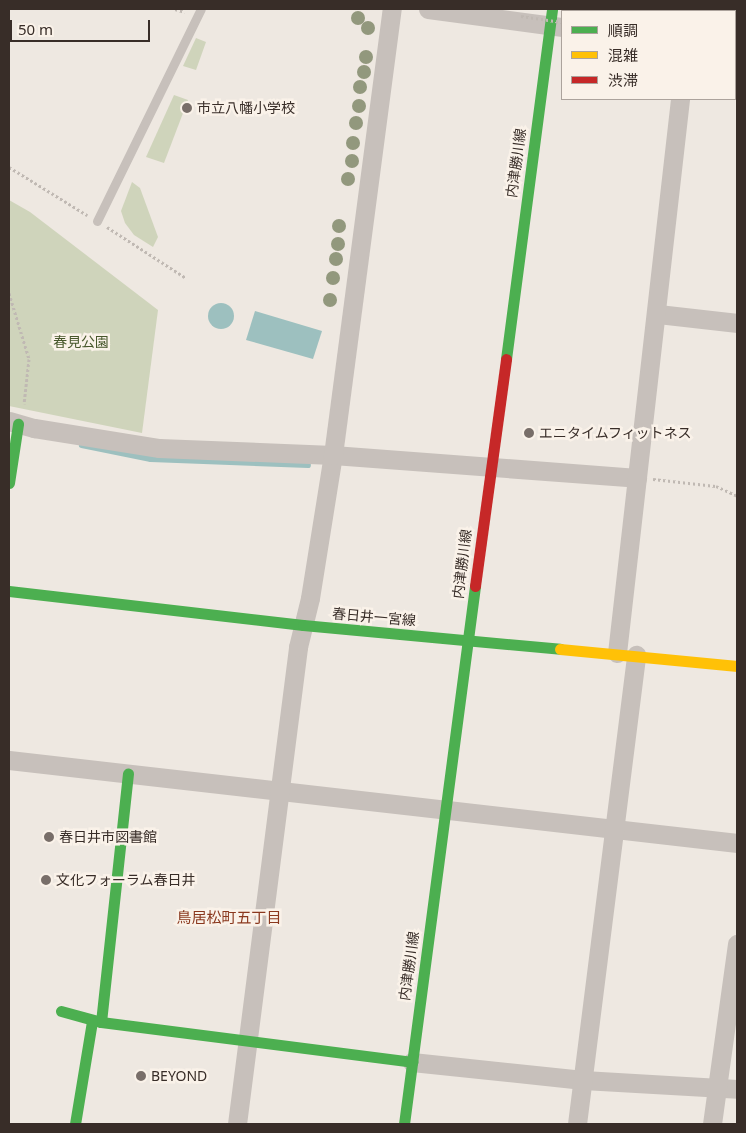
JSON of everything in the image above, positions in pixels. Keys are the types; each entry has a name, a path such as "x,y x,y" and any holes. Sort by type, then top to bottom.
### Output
{"main road":[{"name":"内津勝川線","path":"404,1124 490,468 557,21"},
{"path":"9,483 16,420"},
{"name":"春日井一宮線","path":"9,591 303,625 626,654 737,666"},
{"path":"75,1124 97,1021 128,773"},
{"path":"61,1011 97,1021 412,1062"}],"street":[{"path":"237,1124 279,788 303,625 333,455 392,9"},
{"path":"428,9 557,21"},
{"path":"576,1124 613,828 637,478 658,314 680,100"},
{"path":"658,314 737,323"},
{"path":"16,420 158,448 333,455 637,478"},
{"path":"9,760 279,788 737,843"},
{"path":"712,1124 737,944"},
{"path":"412,1062 583,1080 737,1089"}],"lane":[{"path":"97,221 201,9"}],"path":[{"path":"521,16 557,21"},
{"path":"9,293 29,359 16,420"},
{"path":"637,478 716,486 737,496"}],"green space":[{"path":"196,38 206,42 196,70 183,66"},
{"path":"174,95 188,100 164,163 146,157"},
{"path":"132,182 140,188 158,237 153,247 134,235 125,223 121,211"},
{"name":"春見公園","path":"9,200 30,212 158,310 142,433 9,406"}],"water":[{"path":"221,303 230,307 234,316 230,325 221,329 212,325 208,316 212,307"},
{"path":"255,311 322,331 313,359 246,340"}],"waterway":[{"path":"82,445 151,459 308,465"}],"traffic: fast":[{"path":"506,359 552,9"},
{"path":"9,483 18,424"},
{"path":"404,1124 475,586"},
{"path":"9,591 303,625 560,649"},
{"path":"101,1022 128,773"},
{"path":"61,1011 101,1022 412,1062"},
{"path":"75,1124 92,1021"}],"traffic: slow":[{"path":"560,649 737,666"}],"traffic: jam":[{"path":"475,586 506,359"}],"place":[{"name":"市立八幡小学校","path":"187,108"},
{"name":"エニタイムフィットネス","path":"529,433"},
{"name":"春日井市図書館","path":"49,837"},
{"name":"文化フォーラム春日井","path":"46,880"},
{"name":"BEYOND","path":"141,1076"}],"district":[{"name":"鳥居松町五丁目","path":"229,918"}]}
